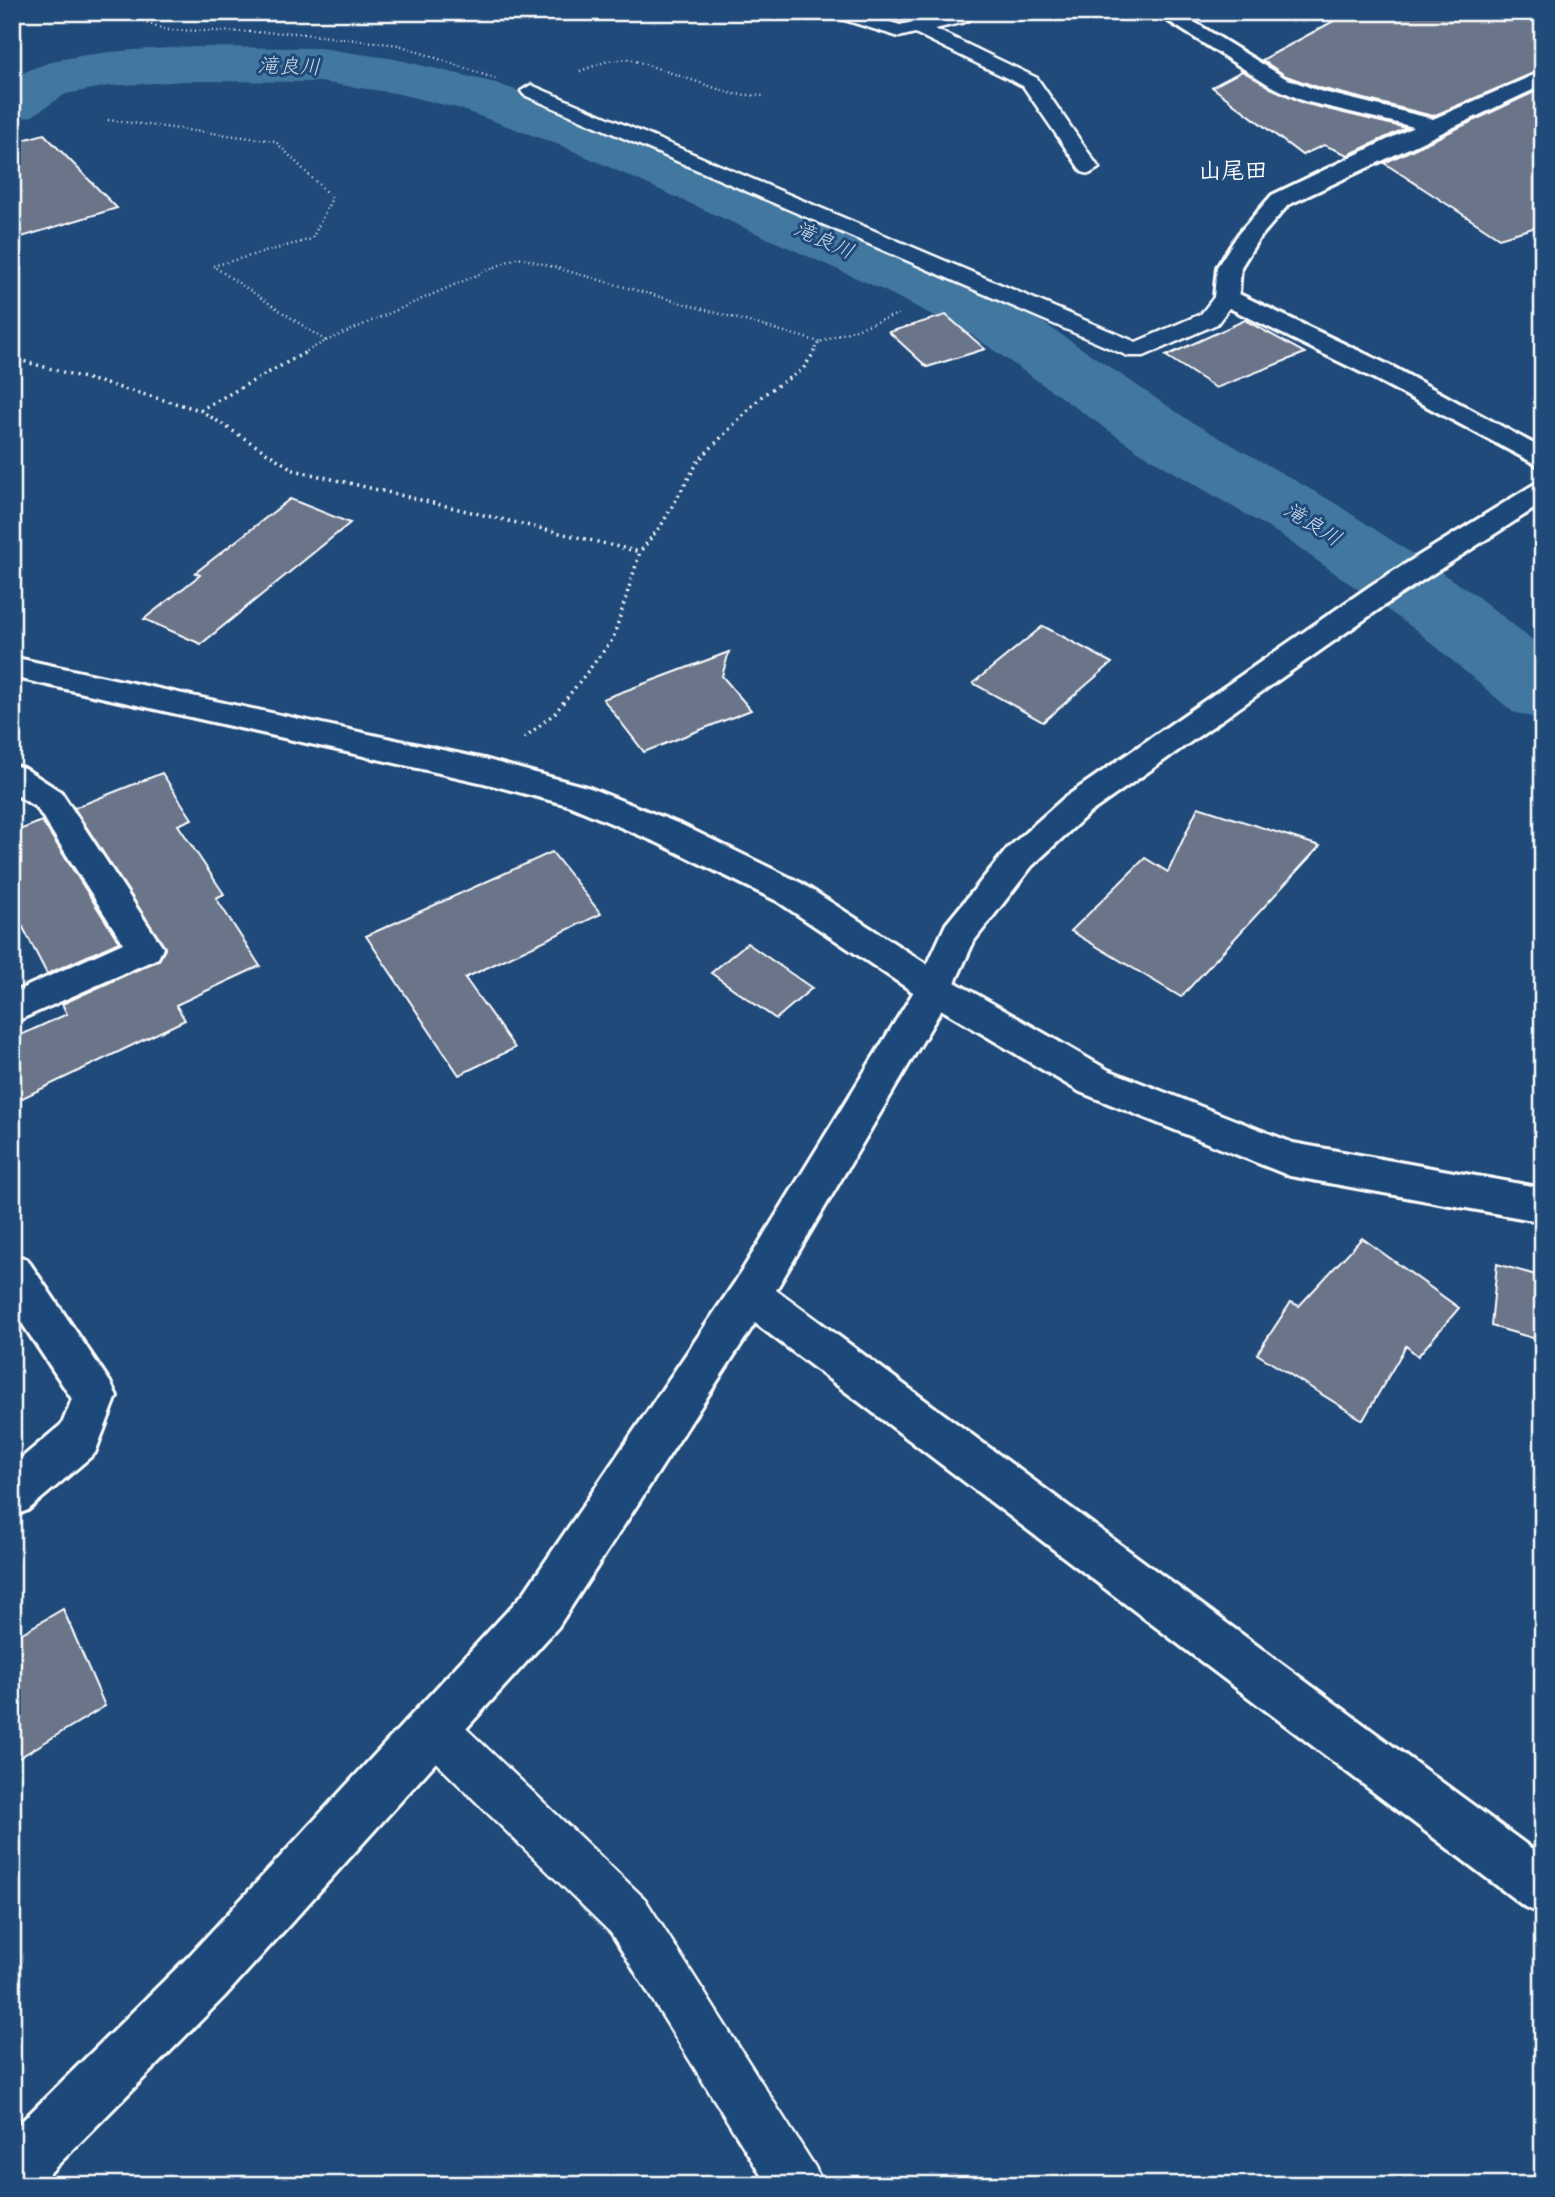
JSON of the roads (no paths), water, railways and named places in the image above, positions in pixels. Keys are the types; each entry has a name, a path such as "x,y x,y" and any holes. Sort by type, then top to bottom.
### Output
{"street":[{"path":"1164,12 1278,82 1312,96 1435,126"},
{"path":"1543,77 1280,200 1247,239 1230,267 1226,297 1397,379 1543,460"},
{"path":"12,2171 206,1977 541,1610 628,1483 750,1295 935,988 960,933 1020,857 1076,806 1384,591 1543,491"},
{"path":"12,667 484,771 578,796 670,834 789,892 935,988 1094,1081 1290,1159 1543,1205"},
{"path":"12,776 49,800 145,948 12,1009"},
{"path":"12,1272 95,1396 79,1438 12,1495"},
{"path":"750,1295 1543,1889"}],"lane":[{"path":"838,12 899,31 959,19 972,12"},
{"path":"917,27 1030,82 1089,168"},
{"path":"531,90 1136,351 1209,319 1226,297"},
{"path":"434,1729 628,1916 797,2185"}],"waterway":[{"name":"滝良川","path":"12,104 48,81 109,69 185,64 320,65 395,76 476,95 583,134 906,276 996,321 1164,436 1306,518 1445,612 1543,692"}],"district":[{"name":"山尾田","path":"1233,170"}]}
